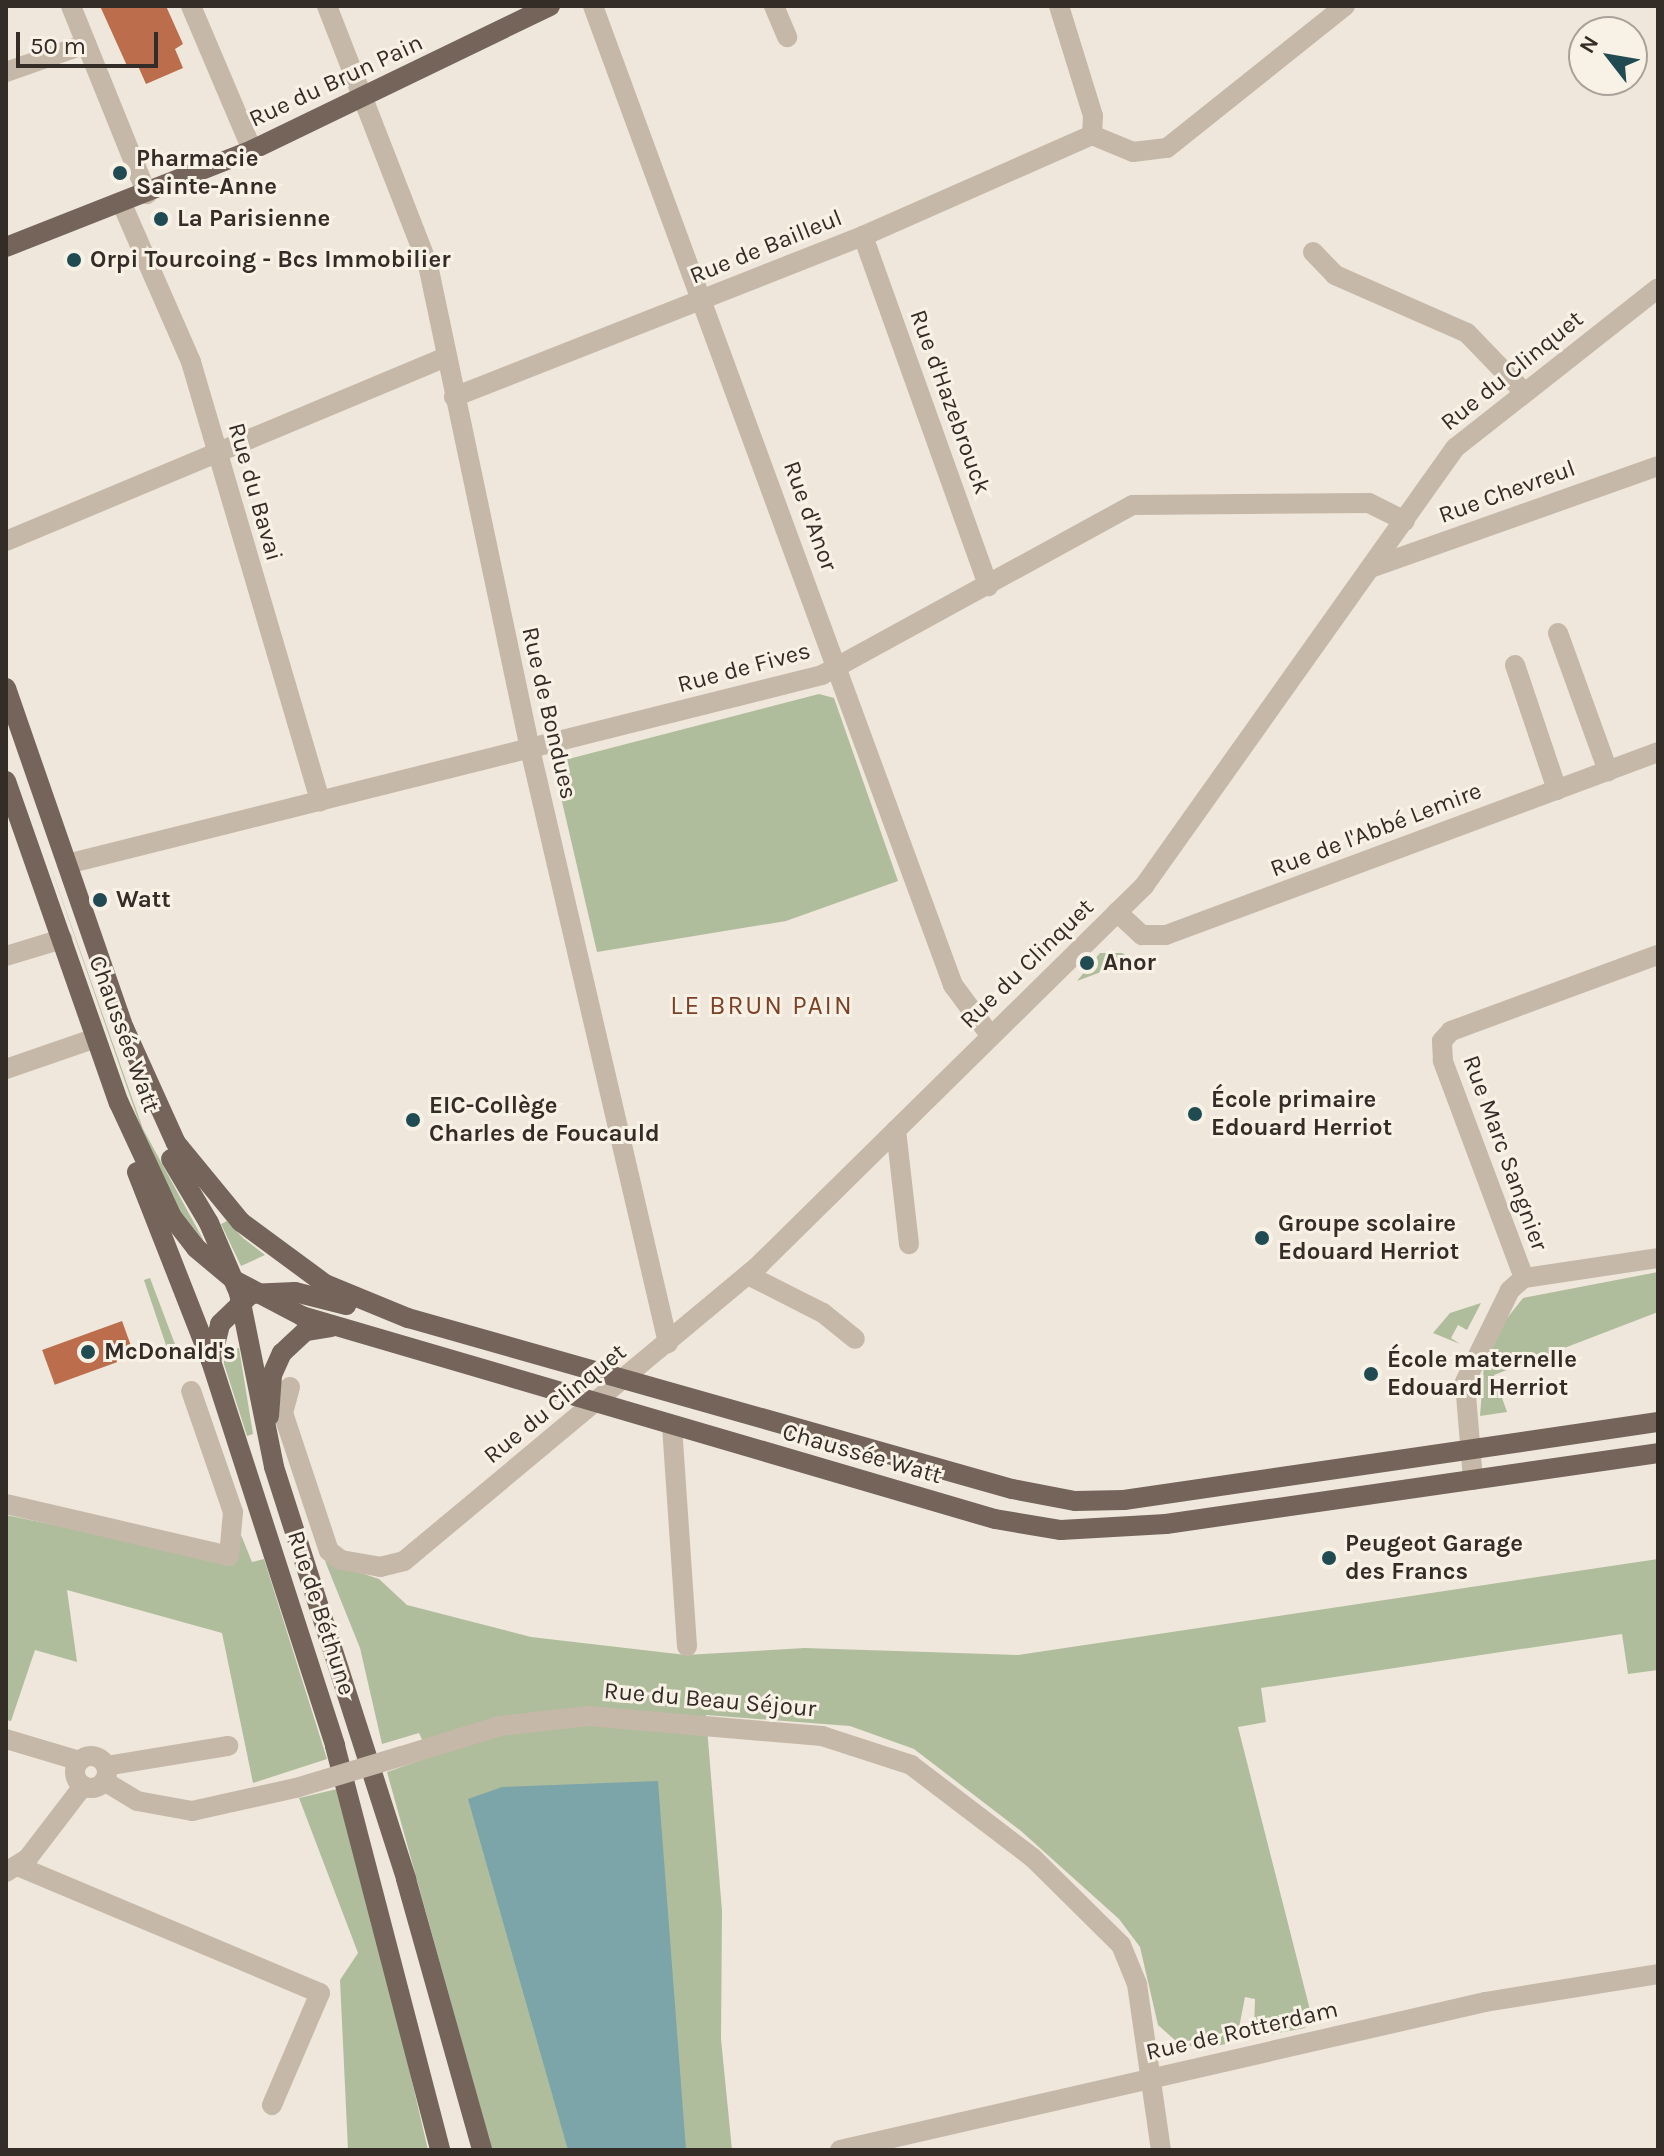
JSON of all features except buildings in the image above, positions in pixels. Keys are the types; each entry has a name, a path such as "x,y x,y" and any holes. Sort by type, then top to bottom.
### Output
{"main road":[{"name":"Rue du Brun Pain","path":"6,247 122,204 252,150 362,100 550,6"},
{"name":"Chaussée Watt","path":"6,688 124,1028 154,1128 234,1280"},
{"name":"Chaussée Watt","path":"6,781 119,1103 180,1229 248,1296 332,1327 995,1519 1061,1530 1123,1530 1658,1453"},
{"name":"Chaussée Watt","path":"124,1028 176,1143 225,1207 302,1273 408,1318"},
{"name":"Rue de Béthune","path":"119,1103 144,1192 211,1361 335,1746 440,2150"},
{"name":"Chaussée Watt","path":"248,1296 295,1292 408,1318 1012,1489 1075,1501 1124,1500 1658,1422"},
{"name":"Rue de Béthune","path":"248,1296 274,1467 384,1804 482,2150"},
{"path":"211,1361 220,1324 248,1296"},
{"name":"Rue de Béthune","path":"274,1467 269,1392 276,1363 306,1331 332,1327"}],"street":[{"path":"71,6 147,194"},
{"path":"191,6 252,150"},
{"name":"Rue de Bondues","path":"327,6 428,265 530,749 668,1343"},
{"name":"Rue d'Anor","path":"593,6 953,985 990,1035"},
{"path":"774,6 787,37"},
{"path":"1059,6 1093,116 1092,135 1133,152 1167,148 1345,6"},
{"path":"6,72 86,44"},
{"name":"Rue de Bailleul","path":"454,397 863,236 1092,135"},
{"name":"Rue du Bavai","path":"122,204 191,362 320,801"},
{"name":"Rue d'Hazebrouck","path":"863,236 988,586"},
{"path":"1313,252 1335,275 1467,333 1524,392"},
{"name":"Rue du Clinquet","path":"336,1558 380,1567 404,1561 628,1379 748,1275 1165,861 1455,448 1658,288"},
{"path":"6,541 446,357"},
{"name":"Rue Chevreul","path":"1373,567 1658,466"},
{"name":"Rue de Fives","path":"67,864 530,749 838,668 1143,504 1369,503 1405,521"},
{"path":"1558,633 1608,771"},
{"path":"1515,665 1557,790"},
{"name":"Rue de l'Abbé Lemire","path":"1117,912 1142,935 1166,935 1658,752"},
{"path":"6,956 62,939"},
{"name":"Rue Marc Sangnier","path":"1524,1278 1441,1054 1442,1041 1451,1031 1658,955"},
{"path":"6,1069 96,1038"},
{"path":"896,1130 909,1244"},
{"path":"1473,1480 1467,1372 1505,1297 1524,1278 1658,1258"},
{"path":"748,1275 823,1313 855,1339"},
{"name":"Rue de Béthune","path":"290,1387 283,1413 327,1547 336,1558"},
{"path":"6,1504 229,1556 233,1512 191,1391"},
{"path":"672,1426 687,1646"},
{"name":"Rue du Beau Séjour","path":"105,1773 137,1801 192,1811 296,1788 500,1726 588,1716 822,1736 897,1758 983,1815 1113,1933 1137,1984 1161,2150"},
{"path":"6,1739 80,1761 94,1756 105,1773"},
{"path":"228,1746 105,1773 83,1786 13,1869 320,1993 272,2105"},
{"path":"80,1761 75,1776 83,1786"},
{"name":"Rue de Rotterdam","path":"840,2150 1485,2002 1658,1974"}],"green space":[{"path":"819,694 834,698 898,881 786,921 597,952 553,763"},
{"path":"43,845 143,1129 204,1241 176,1206 140,1125"},
{"path":"1100,953 1122,953 1133,960 1077,981"},
{"path":"227,1221 265,1255 241,1266 221,1224"},
{"path":"1658,1272 1658,1312 1494,1375 1507,1412 1480,1416 1484,1364 1497,1331 1523,1298"},
{"path":"150,1278 176,1347 168,1351 144,1280"},
{"path":"1481,1303 1467,1330 1458,1325 1451,1338 1460,1344 1433,1333 1450,1313"},
{"path":"239,1348 253,1434 247,1436 224,1364 224,1350"},
{"path":"6,1515 232,1562 241,1535 252,1562 264,1559 327,1759 253,1783 222,1633 67,1590 77,1662 35,1650 11,1721 6,1720"},
{"path":"1658,1559 1658,1670 1628,1674 1622,1634 1261,1688 1266,1722 1238,1727 1310,2010 1305,2028 1267,2035 1254,2028 1255,1999 1245,1997 1238,2033 1226,2044 1201,2049 1176,2041 1158,2025 1140,1947 1119,1919 1021,1831 914,1749 850,1726 706,1715 722,1911 721,2039 732,2150 492,2150 387,1772 430,1757 419,1733 382,1744 360,1648 325,1561 379,1579 407,1605 531,1637 686,1655 805,1648 1018,1655"},
{"path":"337,1789 378,1935 428,2150 348,2150 340,1980 358,1953 299,1798"}],"water":[{"path":"658,1781 686,2150 568,2150 468,1799 502,1787"}],"place":[{"name":"Pharmacie Sainte-Anne","path":"120,173"},
{"name":"La Parisienne","path":"161,219"},
{"name":"Orpi Tourcoing - Bcs Immobilier","path":"74,260"},
{"name":"Watt","path":"100,900"},
{"name":"Anor","path":"1087,963"},
{"name":"École primaire Edouard Herriot","path":"1195,1114"},
{"name":"EIC-Collège Charles de Foucauld","path":"413,1120"},
{"name":"Groupe scolaire Edouard Herriot","path":"1262,1238"},
{"name":"McDonald's","path":"88,1352"},
{"name":"École maternelle Edouard Herriot","path":"1371,1374"},
{"name":"Peugeot Garage des Francs","path":"1329,1558"}],"district":[{"name":"LE BRUN PAIN","path":"762,1006"}]}
